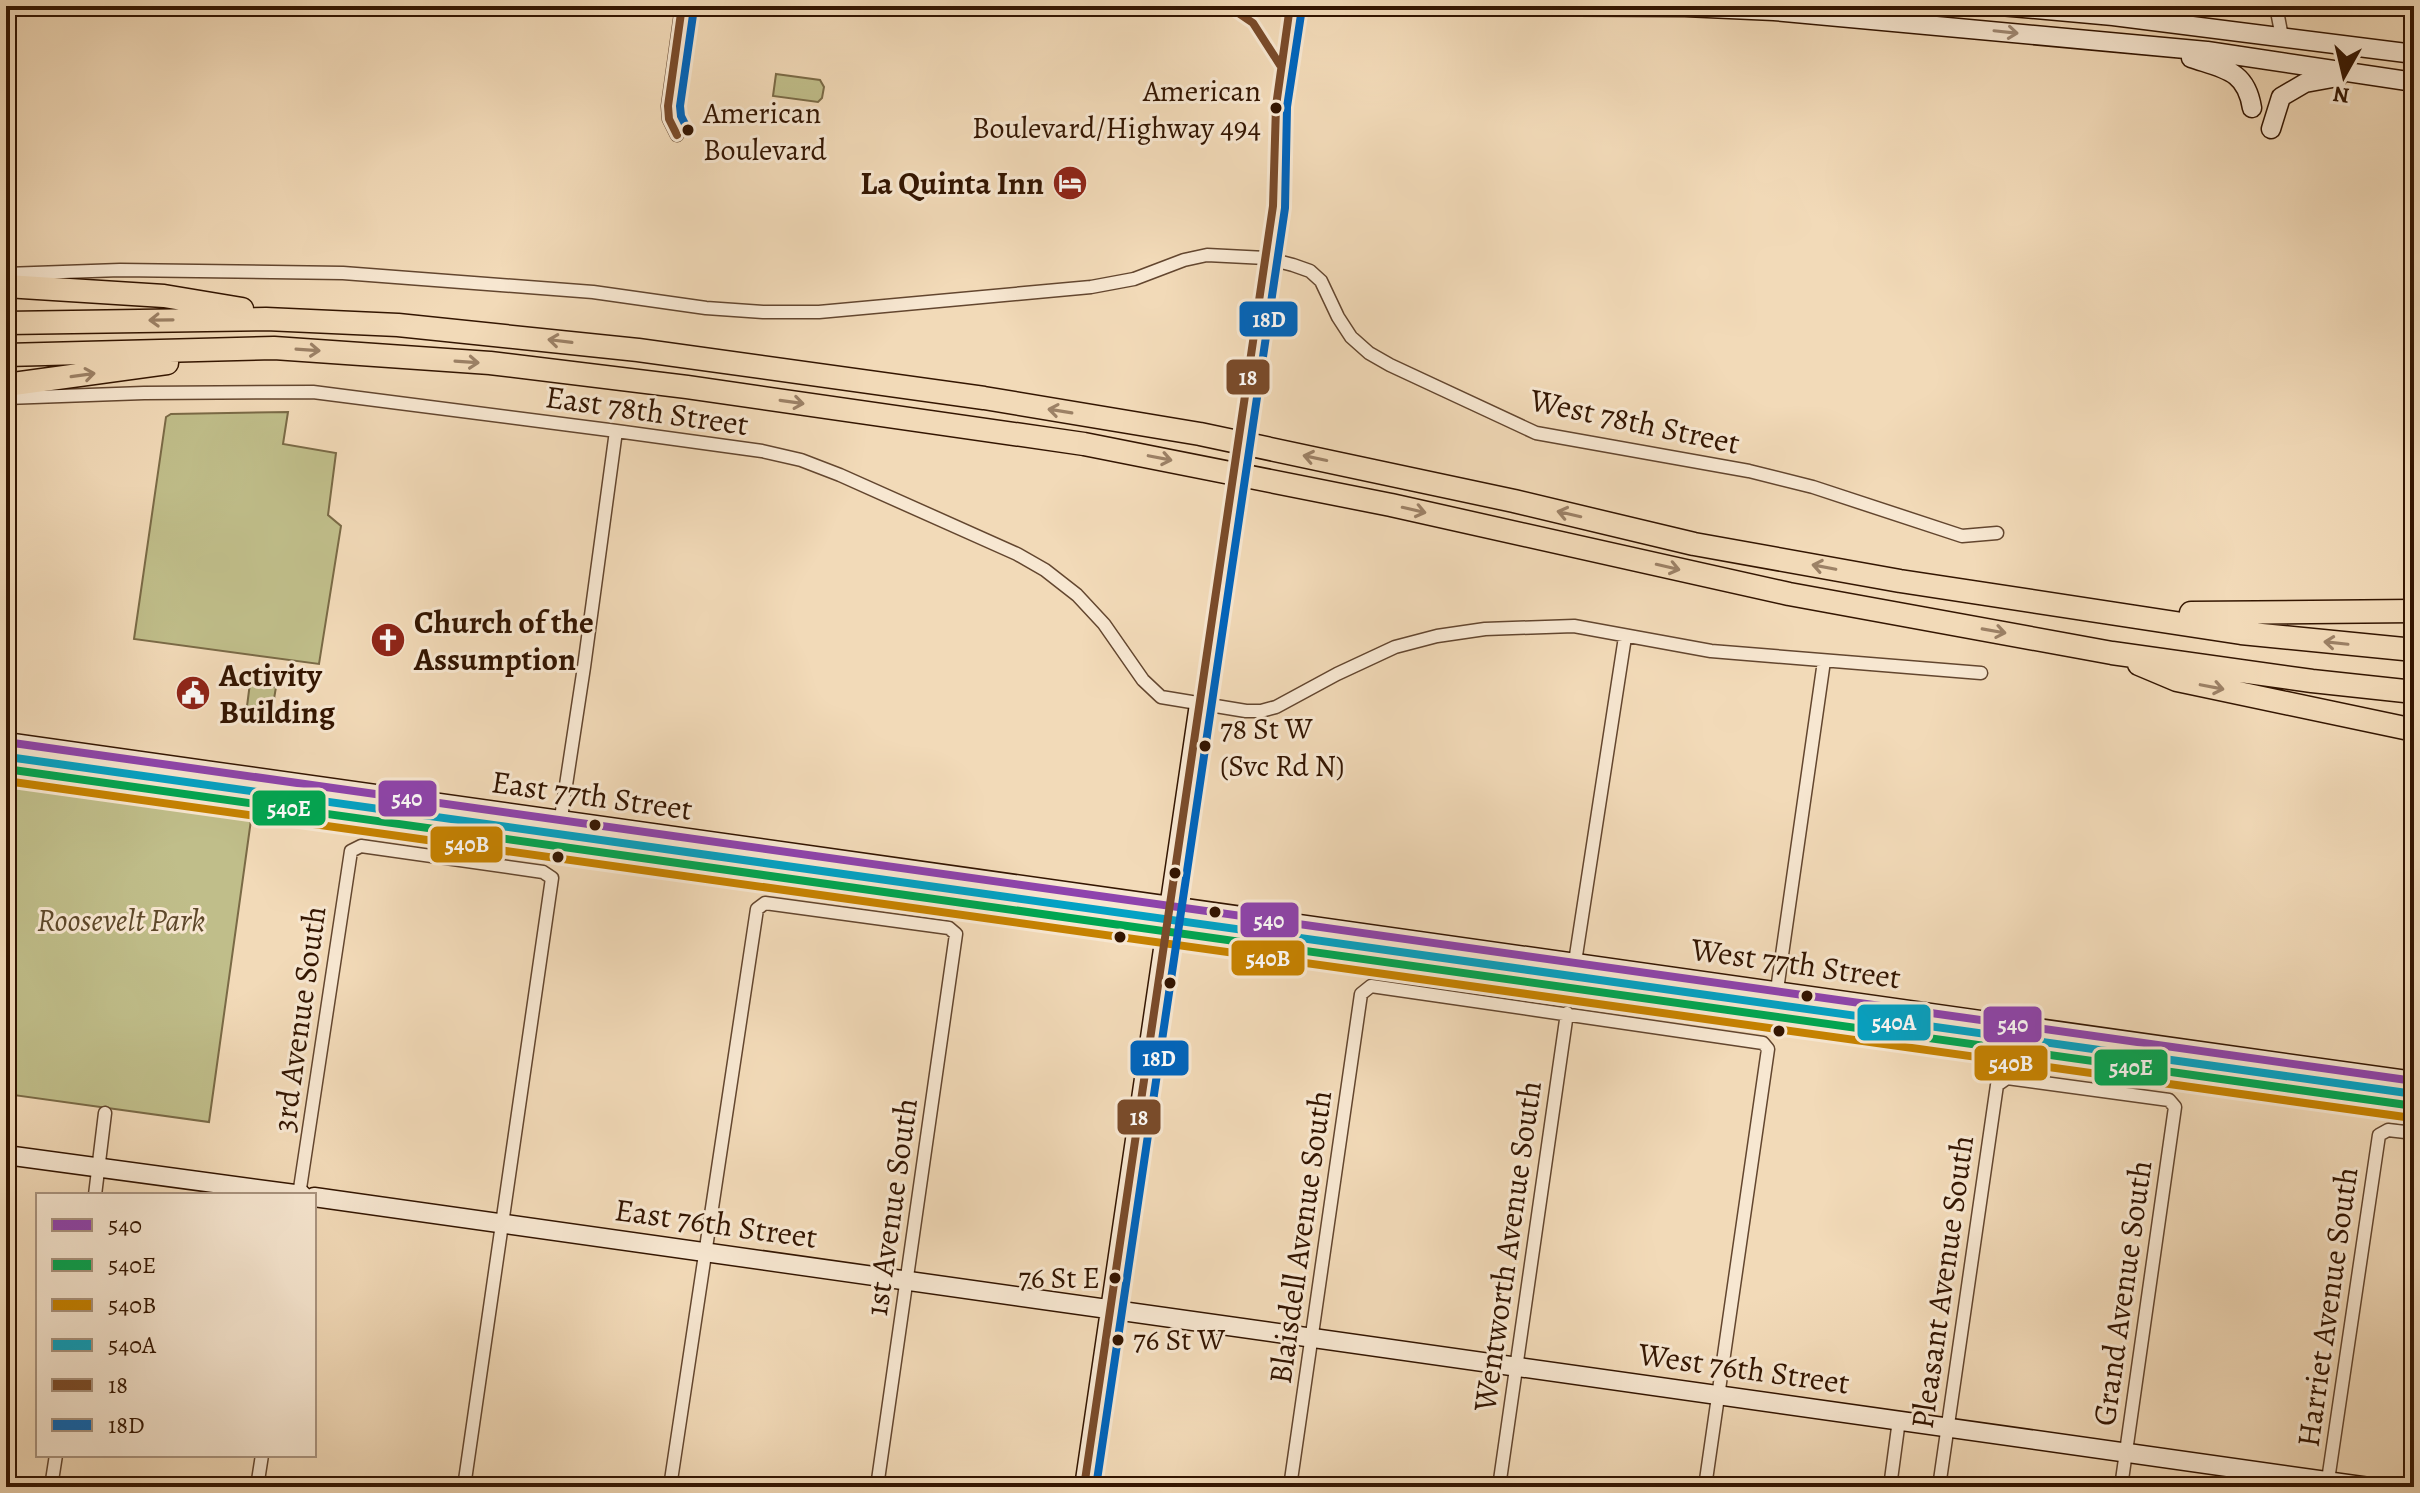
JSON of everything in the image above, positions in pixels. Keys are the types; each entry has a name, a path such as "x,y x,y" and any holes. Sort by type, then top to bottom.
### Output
{"highway":[{"path":"6,286 164,296 322,322"},
{"path":"6,323 250,319 398,325 537,338 984,398 1200,434 1514,501 1694,544 2084,611 2241,633 2414,650"},
{"path":"6,355 274,348 490,363 607,377 1084,444 1329,492 1789,594 2112,653 2414,692"},
{"path":"6,385 274,348"},
{"path":"2084,611 2248,615 2414,611"},
{"path":"2112,653 2177,680 2414,730"}],"street":[{"path":"677,135 669,119 668,106 682,6"},
{"path":"1498,6 1774,11 2207,51 2414,82"},
{"path":"2000,6 2113,16 2414,54"},
{"path":"2273,36 2276,6"},
{"path":"2150,46 2240,77 2250,91 2252,108"},
{"path":"2271,129 2281,97 2305,83 2352,74"},
{"name":"West 78th Street","path":"6,274 120,270 343,273 593,292 706,308 819,312 1091,287 1134,279 1184,260 1207,255 1266,258 1310,271 1321,281 1351,337 1369,353 1536,433 1749,471 1813,487 1962,536 1997,533"},
{"name":"East 78th Street","path":"6,398 313,392 762,451 801,460 1017,554 1045,570 1077,595 1104,624 1151,690 1161,697 1199,704"},
{"path":"557,844 616,431"},
{"path":"1084,1487 1199,704 1261,711 1395,647 1437,636 1485,629 1574,626 1711,651 1981,673"},
{"path":"1571,988 1625,637"},
{"path":"1777,990 1824,661"},
{"name":"East 77th Street","path":"6,742 1169,907"},
{"name":"East 77th Street","path":"6,769 557,844 1166,932"},
{"name":"3rd Avenue South","path":"300,1193 351,851 361,846 453,858 543,872 552,878 502,1223"},
{"path":"780,876 812,873 937,890 944,875"},
{"name":"1st Avenue South","path":"704,1252 757,909 765,903 949,928 956,934 877,1487"},
{"name":"West 77th Street","path":"1169,907 2414,1081"},
{"name":"West 77th Street","path":"1166,932 2414,1106"},
{"name":"Blaisdell Avenue South","path":"1290,1487 1361,994 1371,986 1567,1013"},
{"path":"1567,1013 1763,1043 1768,1049 1705,1487"},
{"name":"Wentworth Avenue South","path":"1499,1487 1567,1013"},
{"name":"Pleasant Avenue South","path":"1939,1487 1997,1085 2007,1078 2169,1100 2175,1107"},
{"name":"Grand Avenue South","path":"2121,1487 2175,1107"},
{"path":"95,1193 105,1113"},
{"name":"Harriet Avenue South","path":"2327,1484 2379,1135 2388,1130 2414,1133"},
{"path":"6,1155 285,1193"},
{"name":"East 76th Street","path":"316,1197 1110,1309"},
{"path":"464,1487 502,1223"},
{"path":"670,1487 704,1252"},
{"name":"West 76th Street","path":"1110,1309 2126,1452 2327,1484 2369,1487"},
{"name":"Pleasant Avenue South","path":"1890,1487 1899,1420"},
{"path":"51,1487 56,1457"},
{"path":"257,1487 262,1457"}],"green space":[{"path":"776,74 820,80 824,87 822,98 818,102 773,96"},
{"path":"288,412 283,444 336,453 328,515 341,526 319,664 134,639 166,417 171,414"},
{"path":"250,683 276,687 274,699 270,699 268,717 246,714"},
{"name":"Roosevelt Park","path":"6,786 251,820 209,1122 6,1094"}],"transit line":[{"name":"18","path":"677,135 669,119 668,106 682,6"},
{"name":"18","path":"1228,6 1253,23 1280,65"},
{"name":"18","path":"1084,1487 1273,206 1276,106 1290,6"},
{"name":"18D","path":"688,130 680,106 694,8"},
{"name":"18D","path":"1096,1487 1285,208 1287,107 1302,8"},
{"name":"540","path":"6,742 2414,1081"},
{"name":"540A","path":"8,757 2414,1094"},
{"name":"540E","path":"6,769 2414,1106"},
{"name":"540B","path":"6,781 2412,1118"}],"place":[{"name":"American Boulevard/Highway 494","path":"1276,108"},
{"name":"American Boulevard","path":"688,130"},
{"name":"La Quinta Inn","path":"1070,183"},
{"name":"Church of the Assumption","path":"388,640"},
{"name":"Activity Building","path":"193,693"},
{"name":"78 St W (Svc Rd N)","path":"1205,746"},
{"name":"76 St E","path":"1115,1278"},
{"name":"76 St W","path":"1118,1340"}]}
